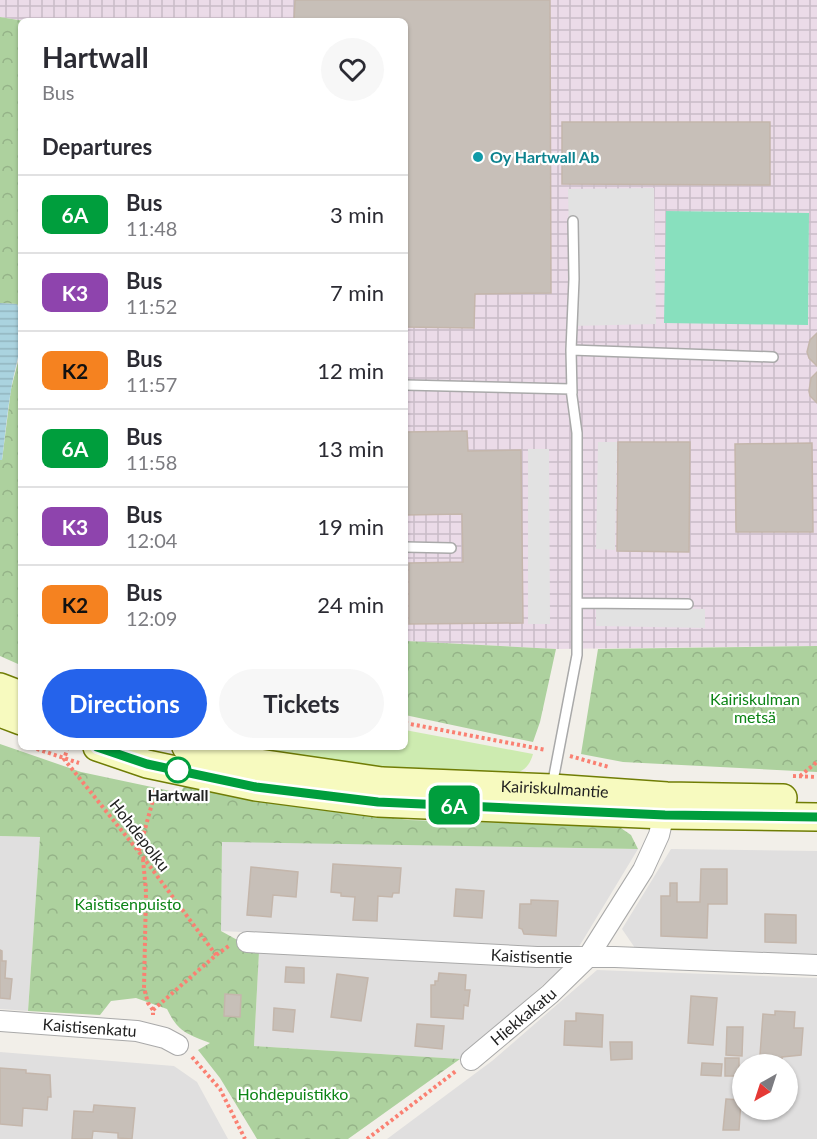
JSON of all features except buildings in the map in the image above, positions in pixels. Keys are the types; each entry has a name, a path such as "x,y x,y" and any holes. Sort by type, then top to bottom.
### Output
{"street":[{"path":"0,687 18,694"},
{"path":"0,713 18,720"},
{"name":"Kairiskulmantie","path":"106,750 147,764 256,787 378,802 550,799"},
{"name":"Kairiskulmantie","path":"200,750 259,763 382,781 550,799 817,817"},
{"name":"Kairiskulmantie","path":"666,806 817,799"},
{"name":"Hiekkakatu","path":"471,1060 506,1033 588,957 643,870 659,835 666,806"},
{"name":"Kaistisentie","path":"247,942 537,957 817,965"},
{"name":"Kaistisenkatu","path":"0,1021 137,1031 165,1038 178,1045"}],"lane":[{"path":"550,799 577,655 577,433 572,393 571,350 574,279 573,221"},
{"path":"571,350 773,357"},
{"path":"408,385 571,389 572,393"},
{"path":"408,548 451,548"},
{"path":"577,603 688,604"}],"path":[{"path":"408,724 558,753 615,768"},
{"name":"Hohdepolku","path":"67,750 64,759 143,857 216,955 153,1010"},
{"path":"800,776 817,762"},
{"path":"790,776 817,777"},
{"path":"139,852 158,784"},
{"path":"143,857 146,892 144,988 148,1003 153,1010 152,1034"},
{"path":"178,1045 199,1064 220,1089 245,1139"},
{"path":"367,1139 471,1060"}],"shaded area":[{"path":"0,0 817,0 817,646 556,649 408,641 408,18 18,18 18,20 0,17"},
{"path":"654,188 656,324 571,326 568,189"},
{"path":"598,442 617,442 615,550 596,549"},
{"path":"528,449 549,449 550,624 528,624"},
{"path":"596,607 705,609 705,628 596,626"},
{"path":"0,836 40,837 28,1011 0,1009"},
{"path":"222,841 638,849 577,950 221,931"},
{"path":"671,849 817,851 817,955 635,948 622,929"},
{"path":"259,952 563,967 460,1059 254,1046"},
{"path":"597,970 817,978 817,1139 387,1139 492,1061"},
{"path":"0,1052 174,1066 197,1082 228,1139 0,1139"}],"green space":[{"path":"0,17 18,20 18,307 17,304 0,303"},
{"path":"666,211 809,213 808,325 664,323"},
{"path":"18,362 18,664 0,656 0,460 2,460 11,389"},
{"path":"408,641 556,649 540,722 533,742 408,716"},
{"name":"Kairiskulman metsä","path":"817,646 817,772 623,762 581,754 598,649"},
{"path":"408,731 533,754 530,763 525,768 510,776 418,773 246,750 408,750"},
{"name":"Kaistisenpuisto","path":"0,744 81,772 180,793 185,785 408,820 618,826 631,835 638,849 222,842 221,931 259,952 254,1046 460,1059 348,1139 257,1139 220,1078 198,1050 210,1043 184,1031 175,1023 167,1009 136,998 111,1001 100,1015 28,1011 40,837 0,836"}],"water":[{"path":"0,303 17,304 18,357 2,460 0,460"}],"bus line":[{"name":"6A","path":"106,750 147,764 256,787 378,802 665,815 817,817"}],"place":[{"name":"Oy Hartwall Ab","path":"478,157"},
{"name":"Hartwall","path":"178,770"}],"park label":[{"name":"Hohdepuistikko","path":"293,1094"}]}
